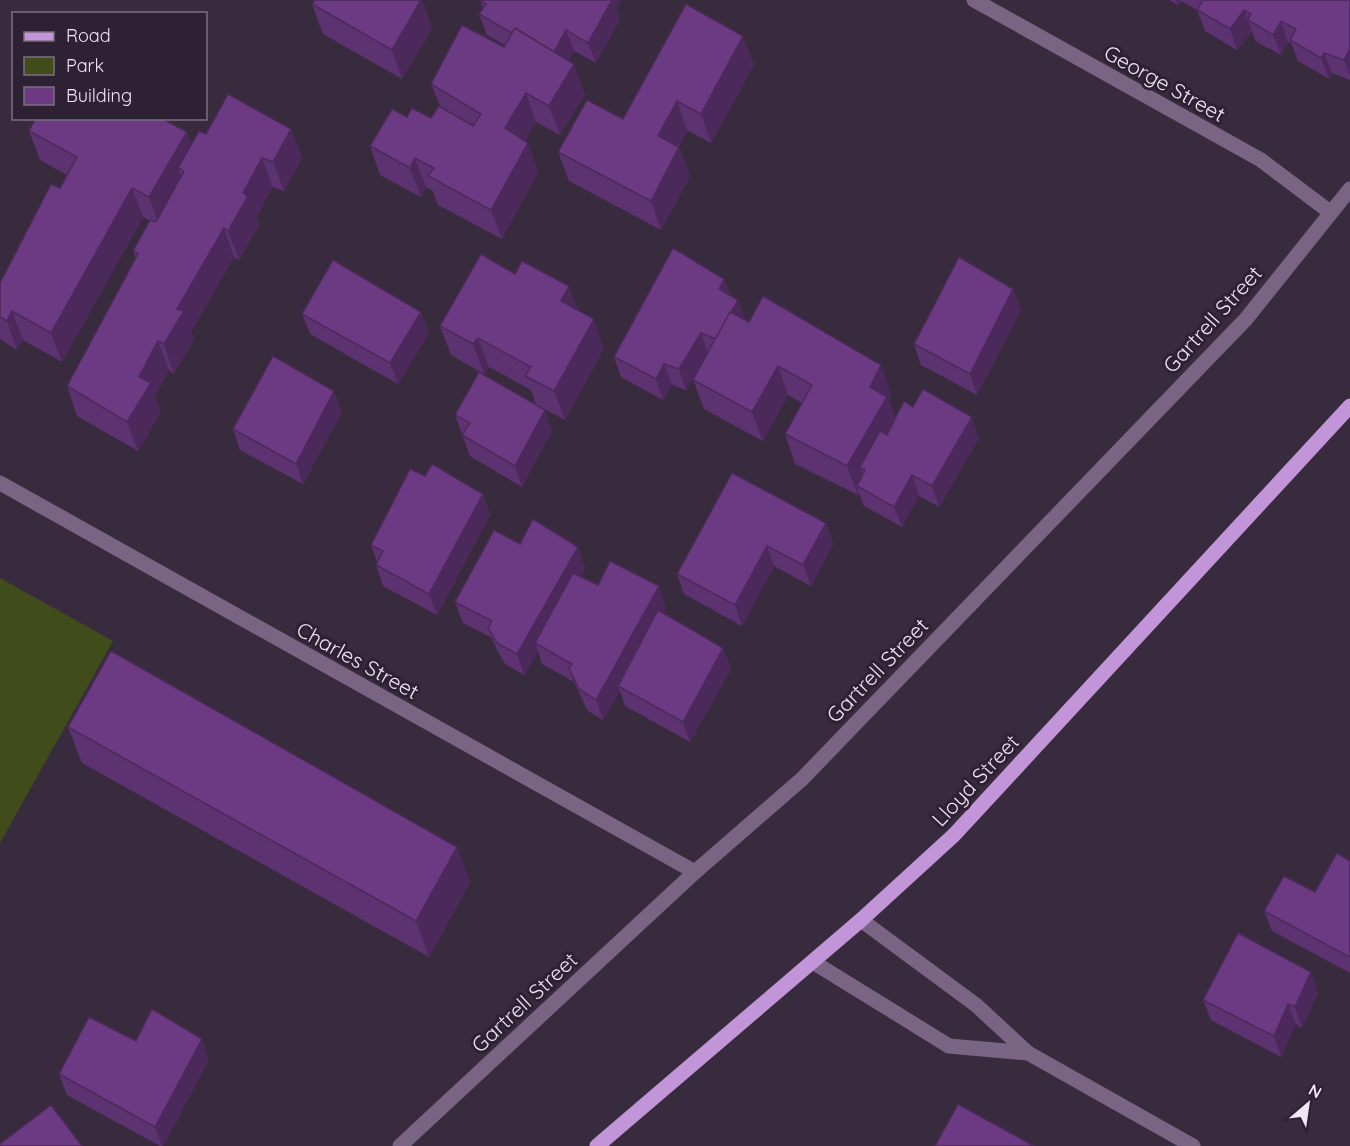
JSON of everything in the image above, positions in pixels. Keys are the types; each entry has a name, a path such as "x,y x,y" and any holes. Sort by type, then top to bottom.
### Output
{"main road":[{"name":"Lloyd Street","path":"597,1146 861,921 954,835 1350,406"}],"street":[{"name":"George Street","path":"974,0 1261,160 1330,212"},
{"name":"Gartrell Street","path":"399,1146 695,872 801,778 1246,318 1350,189"},
{"name":"Charles Street","path":"0,483 695,872"},
{"path":"861,921 976,1005 1028,1053 1193,1146"},
{"path":"813,962 949,1046 1028,1053"}],"green space":[{"path":"0,578 113,641 0,843"}],"building":[{"path":"315,0 421,0 392,50 312,4"},
{"path":"481,0 612,0 588,43 566,30 554,52 515,28 512,33 479,14 486,4"},
{"path":"1203,0 1350,0 1350,49 1344,60 1324,53 1321,58 1290,40 1296,29 1281,21 1273,35 1248,20 1251,14 1244,10 1230,29 1197,10"},
{"path":"686,4 743,36 701,114 677,101 658,136 679,147 651,201 558,152 587,100 623,119"},
{"path":"462,25 504,47 515,28 574,64 549,106 526,93 505,128 528,143 491,210 428,176 434,168 415,158 410,168 370,146 392,109 407,117 412,108 431,118 439,106 473,126 481,114 431,84"},
{"path":"228,94 291,129 273,162 262,158 243,193 248,196 228,231 224,228 177,309 184,311 164,344 158,341 139,377 151,383 127,422 67,386 138,254 133,251 150,220 156,222 184,171 178,168 199,131 206,134"},
{"path":"35,120 165,120 187,132 149,197 132,188 51,333 12,311 7,321 0,317 0,283 51,184 60,188 77,157 29,131"},
{"path":"673,248 724,279 719,289 738,300 716,339 701,333 679,369 664,364 656,379 614,357"},
{"path":"481,254 515,274 522,261 569,286 561,301 594,319 554,391 525,376 531,367 478,338 473,344 440,326"},
{"path":"959,257 1013,289 970,374 914,344"},
{"path":"333,260 421,312 390,363 302,314"},
{"path":"763,296 881,365 870,387 887,397 847,466 785,434 812,385 778,366 752,412 693,380 730,312 749,322"},
{"path":"273,356 334,391 296,464 233,429"},
{"path":"479,372 545,410 515,466 462,435 470,423 455,415"},
{"path":"923,389 972,417 932,486 912,475 894,507 857,486 865,470 860,467 880,431 887,435 904,401 913,407"},
{"path":"432,464 483,494 429,594 376,565 383,551 371,545 410,469 425,476"},
{"path":"732,473 826,523 803,565 767,546 735,605 677,574"},
{"path":"533,519 578,547 517,654 497,643 488,628 492,621 455,602 494,530 520,544"},
{"path":"610,561 659,586 596,700 579,689 569,668 572,664 535,643 573,573 598,585"},
{"path":"658,610 723,648 683,722 618,686"},
{"path":"111,651 457,847 416,921 68,727"},
{"path":"1337,853 1350,861 1350,957 1264,911 1284,876 1315,892"},
{"path":"1238,933 1311,972 1295,1007 1288,1004 1274,1036 1203,1000"},
{"path":"152,1009 202,1039 155,1127 59,1074 89,1017 136,1041"},
{"path":"958,1104 1034,1146 935,1146"},
{"path":"51,1105 82,1146 0,1146 0,1144"}]}
